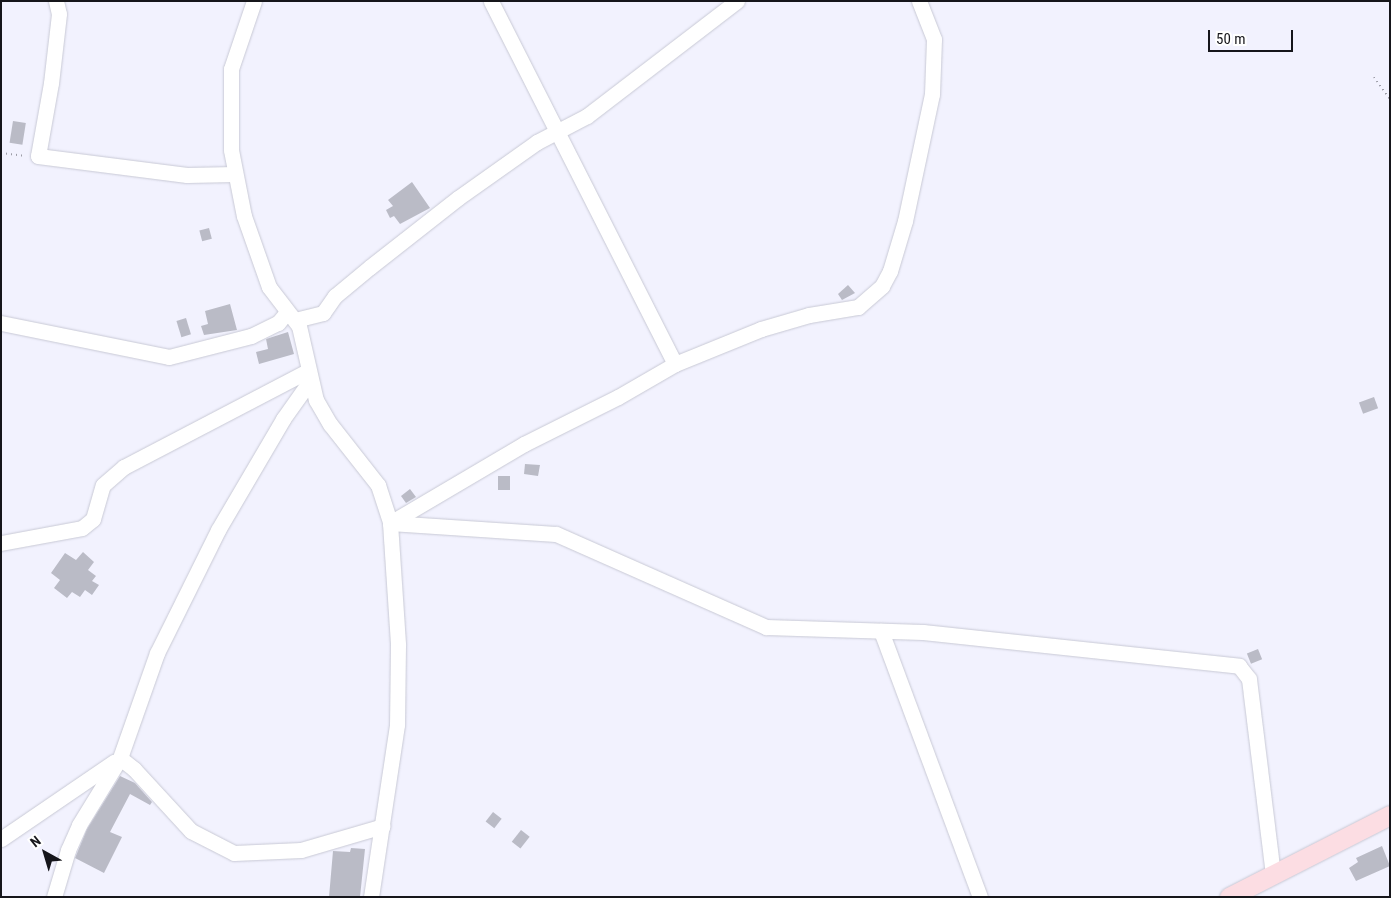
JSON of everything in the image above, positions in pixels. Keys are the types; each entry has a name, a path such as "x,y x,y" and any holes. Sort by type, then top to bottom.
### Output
{"main road":[{"path":"1229,897 1390,815"}],"street":[{"path":"56,1 59,14 51,83 38,156 187,175 235,174"},
{"path":"254,1 231,69 230,150 244,216 269,287 291,316 303,339 309,376 323,414 378,484 390,523 398,645 397,725 383,826 370,897"},
{"path":"491,1 675,364"},
{"path":"1,323 169,357 252,336 291,316 323,313 335,296 421,226 500,166 558,130 574,124 604,104 737,1"},
{"path":"390,523 524,444 618,397 675,364 761,329 809,315 858,307 882,286 893,264 905,221 932,94 934,40 919,1"},
{"path":"1,544 82,528 93,519 103,485 124,466 309,376"},
{"path":"54,897 68,850 79,825 120,758 156,653 200,565 265,448 309,376"},
{"path":"390,523 556,534 766,627 923,632 1239,666 1249,679 1273,874"},
{"path":"881,632 980,897"},
{"path":"120,758 134,769 191,831 234,853 301,850 383,826"},
{"path":"1,839 120,758"}],"path":[{"path":"1374,77 1390,99"},
{"path":"1,153 38,156"}],"building":[{"path":"13,121 26,123 22,145 10,143"},
{"path":"412,182 430,208 400,224 394,216 390,218 386,210 393,206 388,200"},
{"path":"209,228 212,239 202,241 199,231"},
{"path":"848,285 855,293 842,300 838,294"},
{"path":"230,304 237,330 204,335 201,326 208,324 205,311"},
{"path":"186,318 191,334 181,337 176,321"},
{"path":"288,332 294,354 259,364 256,352 268,349 266,339"},
{"path":"1374,397 1378,408 1363,414 1359,402"},
{"path":"525,464 540,465 538,476 524,474"},
{"path":"498,476 510,476 510,490 498,490"},
{"path":"410,489 416,497 406,503 401,496"},
{"path":"83,552 94,562 88,570 96,576 92,581 99,585 92,595 85,590 80,597 72,592 67,598 54,588 60,580 51,573 65,553 76,560"},
{"path":"1258,649 1262,659 1251,664 1247,653"},
{"path":"120,776 135,783 152,802 150,805 130,794 110,832 122,837 104,873 75,858 87,829"},
{"path":"493,812 502,819 494,828 486,821"},
{"path":"521,830 530,837 520,849 512,842"},
{"path":"1382,846 1390,866 1356,881 1349,868 1358,862 1356,858"},
{"path":"351,848 365,849 360,897 329,897 333,851 350,852"}]}
